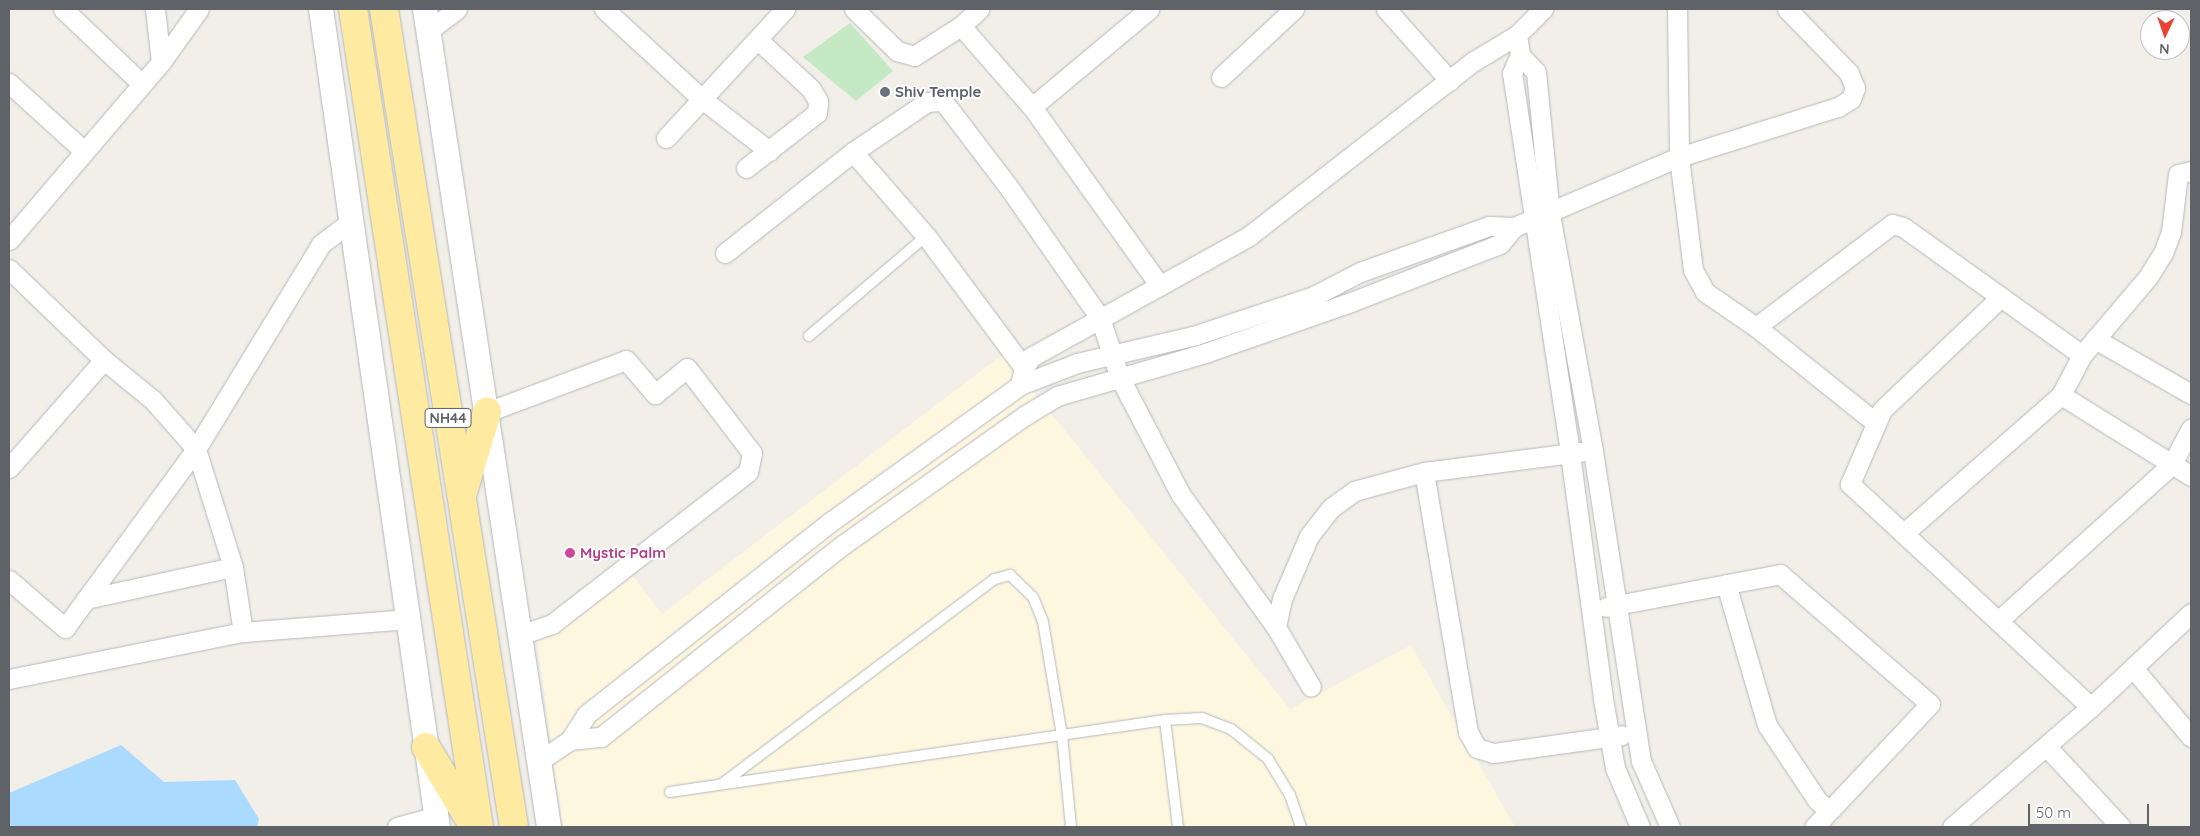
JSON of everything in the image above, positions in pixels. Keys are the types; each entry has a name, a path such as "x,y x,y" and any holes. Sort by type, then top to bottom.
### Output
{"highway":[{"name":"NH44","path":"353,9 479,827"},
{"name":"NH44","path":"384,9 514,827"},
{"path":"461,498 486,412"},
{"path":"426,747 474,827"}],"street":[{"path":"63,9 140,83"},
{"path":"155,9 161,62"},
{"path":"9,240 140,83 161,62 199,9"},
{"path":"321,9 437,821 397,827"},
{"path":"457,9 427,20 549,827"},
{"path":"666,138 785,9"},
{"path":"854,9 897,51 907,56 926,50 961,26 979,9"},
{"path":"1032,107 1149,9"},
{"path":"1221,77 1294,9"},
{"path":"1386,9 1450,81"},
{"path":"1676,9 1679,157 1693,270 1705,292 1756,327 1876,423"},
{"path":"539,762 570,740 587,714 828,523 903,469 1022,377 1196,335 1314,296 1376,266 1489,226 1514,227 1550,214 1679,157 1838,107 1852,99 1855,88 1848,73 1787,9"},
{"path":"610,11 702,99 768,151"},
{"path":"1022,377 1031,357 1249,236 1474,61 1517,35 1534,11"},
{"path":"961,26 1032,107 1160,286"},
{"path":"1517,35 1520,55 1512,73 1570,454 1609,738 1615,768 1640,827"},
{"path":"746,168 817,113 818,101 811,89 758,40"},
{"path":"1520,55 1536,72 1550,214 1592,451 1641,761 1667,821 1644,827"},
{"path":"9,83 84,151"},
{"path":"725,253 852,152 927,102 943,101 1010,190 1100,318 1120,378 1181,495 1276,626 1311,687"},
{"path":"852,152 926,236 1022,377"},
{"path":"1904,533 2061,395 2082,356 2148,277 2163,253 2171,232 2178,174 2191,171"},
{"path":"9,580 65,628 196,449 321,244 352,221"},
{"path":"1756,327 1892,224 1903,227 2082,356"},
{"path":"570,740 601,737 844,544 1024,416 1057,396 1208,352 1351,302 1387,286 1500,244 1514,227"},
{"path":"1376,266 1387,286"},
{"path":"9,269 104,360 153,400 196,449 233,567 243,632"},
{"path":"2001,297 1882,410 1850,484 2091,707"},
{"path":"2095,339 2191,394"},
{"path":"9,468 104,360"},
{"path":"486,412 626,360 656,394 687,368 752,453 748,472 552,624 520,635"},
{"path":"2061,395 2191,476"},
{"path":"1999,620 2172,464 2191,429"},
{"path":"1276,626 1295,565 1309,536 1332,508 1354,491 1424,472 1592,451"},
{"path":"903,469 916,492"},
{"path":"1424,472 1468,732 1477,748 1493,752 1609,738 1636,732"},
{"path":"86,599 233,567"},
{"path":"1591,610 1780,574 1930,704 1814,827"},
{"path":"1726,584 1767,725 1817,800 1828,810"},
{"path":"1962,824 2191,613"},
{"path":"9,679 243,632 408,620"},
{"path":"661,656 676,677"},
{"path":"2132,668 2191,737"},
{"path":"2046,746 2121,827"}],"lane":[{"path":"808,336 926,236"},
{"path":"721,784 995,579 1006,575 1018,580 1039,609 1062,735 1071,827"},
{"path":"670,792 1165,720 1202,718 1216,721 1252,743 1280,777 1301,827"},
{"path":"1165,720 1178,827"}],"shaded area":[{"path":"1003,354 1290,709 1411,645 1515,827 563,827 535,625 633,576 662,614"}],"green space":[{"path":"850,23 893,71 856,101 803,57"}],"water":[{"path":"121,745 164,782 235,780 259,819 257,827 9,827 9,793"}],"place":[{"name":"Shiv Temple","path":"885,92"},
{"name":"Mystic Palm","path":"570,553"}]}
